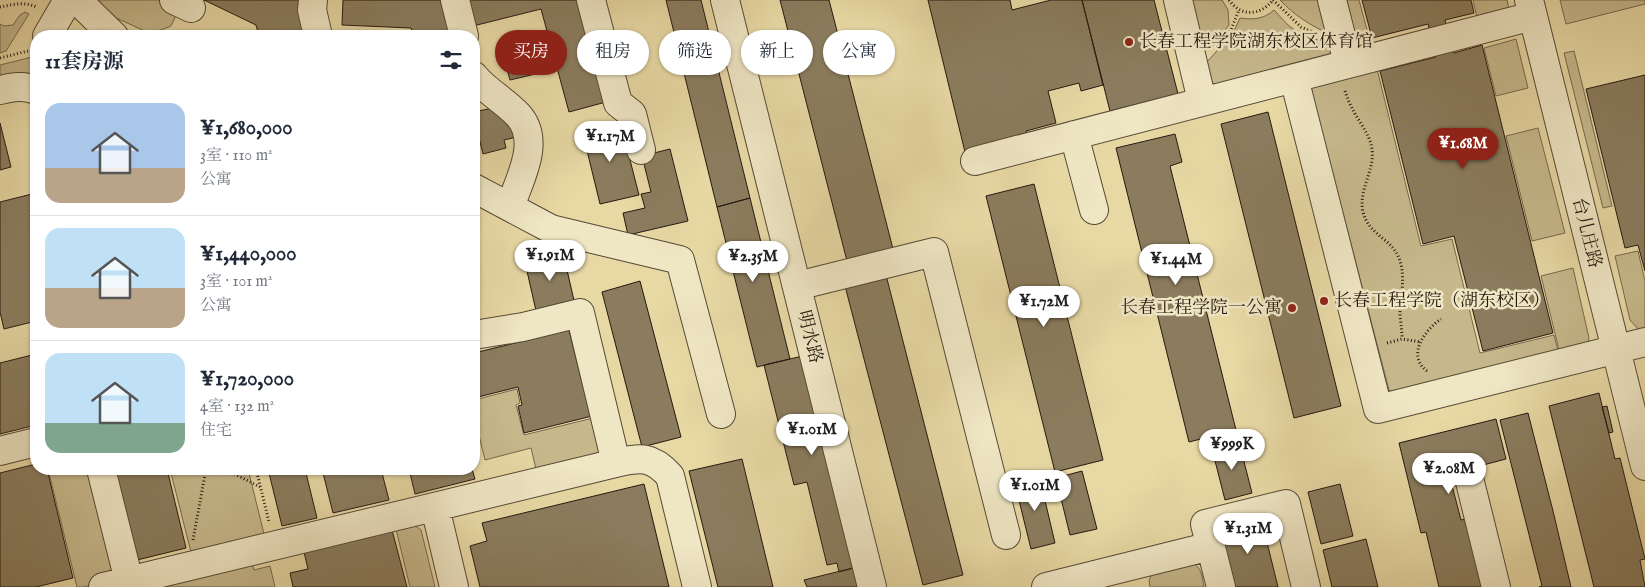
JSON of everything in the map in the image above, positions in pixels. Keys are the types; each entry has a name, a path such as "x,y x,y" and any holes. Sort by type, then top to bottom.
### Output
{"street":[{"path":"77,0 100,30"},
{"path":"313,0 312,10 317,30"},
{"path":"455,0 462,30"},
{"path":"591,0 618,103 632,114 641,150"},
{"name":"明水路","path":"725,0 872,587"},
{"path":"1178,0 1202,101"},
{"path":"1332,0 1344,58"},
{"path":"975,161 1294,78 1344,58 1531,8"},
{"name":"台儿庄路","path":"1531,8 1645,466"},
{"path":"1294,78 1378,409 1645,342"},
{"path":"480,84 519,116 525,128 529,146 527,158 510,207"},
{"path":"0,90 14,86 30,88"},
{"path":"1074,135 1094,210"},
{"path":"480,191 552,229 680,260 721,414"},
{"path":"797,286 934,252 1006,536"},
{"path":"480,334 523,327 580,313 616,463"},
{"path":"0,451 30,444"},
{"path":"103,587 616,463 646,459 660,465 670,476 697,587"},
{"path":"103,475 129,581"},
{"path":"1469,478 1496,587"},
{"path":"1221,587 1205,524 1286,504 1306,587"},
{"path":"435,507 454,587"},
{"path":"1054,586 1130,577 1211,546"}],"path":[{"path":"1229,0 1239,10 1247,13 1256,13 1273,0 1301,27 1344,58 1344,88 1350,106 1367,134 1372,148 1373,161 1362,203 1364,214 1369,226 1392,247 1398,256 1403,272 1400,317 1402,339"},
{"path":"0,7 31,4 57,19"},
{"path":"1193,62 1218,46 1231,30 1239,10"},
{"path":"0,58 30,50"},
{"path":"1441,320 1432,326 1417,351 1424,369 1441,381 1448,392"},
{"path":"1363,351 1402,339 1421,342"},
{"path":"188,567 205,475"},
{"path":"236,475 261,488"},
{"path":"258,475 275,546"}],"shaded area":[{"path":"95,0 158,0 179,9 171,26 161,30 143,30 103,12"},
{"path":"1190,0 1222,0 1228,10 1229,25 1213,46 1205,47 1201,44"},
{"path":"1280,0 1321,0 1329,34 1303,20"},
{"path":"1343,0 1359,0 1369,37 1353,41"},
{"path":"1473,0 1507,0 1509,9 1477,17"},
{"path":"1560,0 1645,0 1645,4 1566,24"},
{"path":"1274,10 1288,25 1300,34 1333,45 1332,54 1216,84 1212,83 1206,63 1233,33 1240,18 1258,18"},
{"path":"25,12 29,14 6,51 0,53 0,24 4,26 13,25 20,15"},
{"path":"1516,39 1528,88 1496,96 1484,48"},
{"path":"1574,51 1612,206 1603,208 1564,53"},
{"path":"30,58 30,76 0,83 0,65"},
{"path":"1376,65 1421,246 1452,239 1480,353 1554,335 1559,355 1392,392 1389,390 1311,91 1311,87"},
{"path":"1538,128 1565,233 1532,241 1506,136"},
{"path":"1638,251 1645,281 1645,332 1638,329 1630,320 1615,256"},
{"path":"1573,268 1589,338 1588,343 1560,354 1541,276"},
{"path":"517,389 520,403 516,405 524,435 597,417 605,452 536,469 531,448 485,460 480,440 480,398"},
{"path":"49,475 97,475 120,567 111,580 77,587"},
{"path":"172,475 249,475 266,542 193,560"},
{"path":"414,525 421,530 435,587 410,587 396,529"},
{"path":"251,559 254,570 270,566 275,587 134,587"},
{"path":"1191,563 1195,564 1199,569 1204,587 1150,587 1149,580 1152,574"}],"building":[{"path":"204,0 299,0 306,30 257,30 256,25"},
{"path":"343,0 445,0 453,30 412,30 411,28 342,25"},
{"path":"466,0 579,0 587,30 577,30 577,75 599,75 606,102 569,112 559,75 567,75 567,30 547,30 541,9 473,26"},
{"path":"666,0 701,0 708,30 673,30"},
{"path":"780,0 829,0 837,30 823,30 823,75 848,75 893,249 847,261 799,75 813,75 813,30 788,30"},
{"path":"928,0 1010,0 1012,10 1051,0 1082,0 1103,85 1081,91 1079,83 1048,91 1056,123 1026,131 1028,136 965,152"},
{"name":"长春工程学院湖东校区体育馆","path":"1082,0 1154,0 1178,94 1110,111"},
{"path":"1362,0 1471,0 1474,13 1445,20 1454,53 1482,45 1553,333 1483,351 1454,236 1423,244 1380,71 1436,57 1428,24 1372,38"},
{"path":"509,75 531,75 510,80"},
{"path":"684,75 720,75 750,198 717,207"},
{"path":"1645,75 1645,271 1638,245 1625,248 1586,89"},
{"path":"497,107 499,117 505,116 507,125 514,123 517,137 504,140 506,148 483,154 480,142 480,111"},
{"name":"长春工程学院一公寓","path":"1268,112 1341,406 1294,418 1221,124"},
{"path":"620,121 639,195 600,204 582,130"},
{"path":"0,123 11,167 0,170"},
{"path":"1175,134 1182,162 1170,166 1236,430 1189,442 1116,148"},
{"path":"670,149 688,221 628,235 623,213 645,208 641,194 651,192 642,156"},
{"path":"1034,184 1103,460 1055,472 986,196"},
{"path":"30,194 30,322 4,329 0,312 0,202"},
{"path":"750,198 790,359 757,367 717,207"},
{"path":"562,248 575,305 537,315 524,258"},
{"path":"886,275 963,575 923,585 845,286"},
{"path":"640,281 681,437 642,447 602,292"},
{"path":"569,330 584,390 589,389 596,415 524,433 518,406 522,405 518,387 480,396 480,352"},
{"path":"807,355 861,566 839,572 837,563 827,565 807,482 794,485 764,365"},
{"path":"30,356 30,426 0,434 0,363"},
{"path":"1599,393 1615,459 1620,458 1645,559 1640,560 1645,587 1594,587 1549,406"},
{"path":"1607,406 1613,432 1609,433 1602,407"},
{"path":"1528,413 1571,587 1539,587 1542,586 1500,420"},
{"path":"1496,419 1506,459 1449,474 1461,520 1466,519 1483,587 1439,587 1426,532 1421,533 1399,443"},
{"path":"1239,442 1252,493 1225,500 1212,449"},
{"path":"742,459 773,587 718,587 689,471"},
{"path":"30,466 30,475 48,475 73,578 36,587 0,587 0,473"},
{"path":"1082,471 1097,529 1070,535 1056,478"},
{"path":"107,475 168,475 186,548 129,562"},
{"path":"269,475 306,475 317,518 282,526"},
{"path":"324,475 383,475 389,500 333,513"},
{"path":"410,475 474,475 475,479 415,494"},
{"path":"1039,475 1055,543 1031,549 1014,480"},
{"path":"644,484 669,587 480,587 470,546 487,541 482,523"},
{"path":"1340,484 1353,536 1321,544 1308,492"},
{"path":"1261,518 1278,587 1233,587 1219,528"},
{"path":"392,530 407,587 293,587 290,573 308,569 304,552"},
{"path":"1366,539 1378,587 1332,587 1323,550"},
{"path":"857,567 862,587 807,587 804,580"}],"place":[{"name":"长春工程学院湖东校区体育馆","path":"1129,42"},
{"name":"长春工程学院（湖东校区）","path":"1324,301"},
{"name":"长春工程学院一公寓","path":"1292,308"}]}
